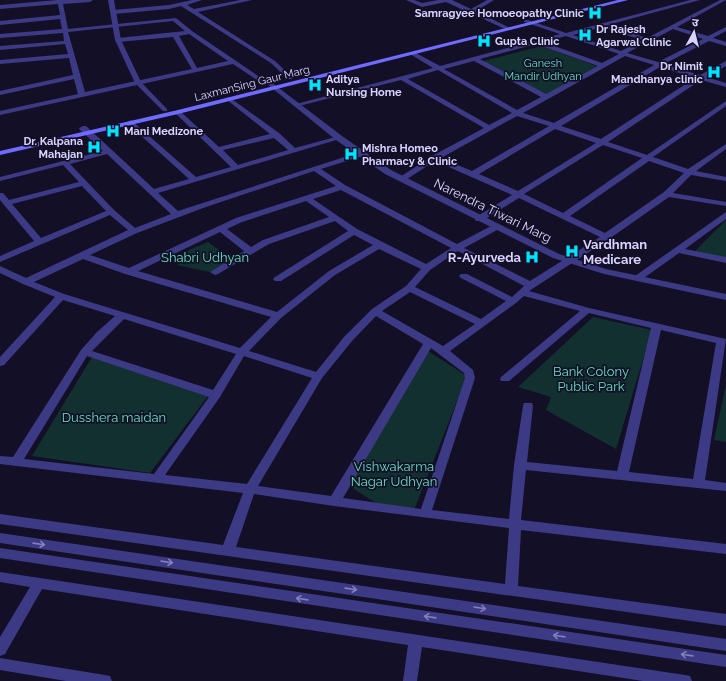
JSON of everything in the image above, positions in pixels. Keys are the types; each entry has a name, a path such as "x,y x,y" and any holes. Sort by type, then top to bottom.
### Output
{"main road":[{"name":"LaxmanSing Gaur Marg","path":"0,154 84,130 165,110 509,29 599,0"},
{"name":"LaxmanSing Gaur Marg","path":"0,147 178,112 229,99 290,78 502,26 529,22 625,0"}],"street":[{"path":"0,7 29,2 90,0"},
{"path":"111,0 118,40 138,83 165,110"},
{"path":"114,12 169,7 199,0"},
{"path":"193,11 248,0"},
{"path":"409,0 422,5 447,0 509,29"},
{"path":"299,104 697,0"},
{"path":"401,179 435,158 604,66 623,53 724,0"},
{"path":"60,1 65,31 82,95"},
{"path":"438,16 469,10 487,1"},
{"path":"182,4 273,62 290,78"},
{"path":"0,23 62,17"},
{"name":"Narendra Tiwari Marg","path":"0,36 65,31 174,19 233,62 259,79 273,85 299,104 339,138 401,179 479,219 568,261 726,297"},
{"path":"529,22 726,85"},
{"path":"602,25 648,40"},
{"path":"672,27 726,44"},
{"path":"473,174 660,64 726,29"},
{"path":"118,40 175,35 190,32"},
{"path":"175,35 196,71"},
{"path":"0,48 69,42"},
{"path":"536,42 604,66"},
{"path":"412,53 517,113 689,172 726,179"},
{"path":"0,62 72,56"},
{"path":"475,58 546,97"},
{"path":"0,106 2,112 233,62"},
{"path":"479,219 602,142 701,77 726,63"},
{"path":"0,93 78,76"},
{"path":"402,78 489,128"},
{"path":"229,99 276,135 293,151"},
{"path":"563,217 726,103"},
{"path":"178,112 236,168"},
{"path":"131,122 195,180"},
{"path":"84,130 177,215"},
{"path":"218,149 276,135"},
{"path":"152,192 339,138"},
{"path":"443,351 513,301 530,285 606,236 667,194 689,172 726,146"},
{"path":"0,179 107,152"},
{"path":"717,152 726,154"},
{"path":"26,282 134,231 252,188 363,153"},
{"path":"435,158 518,194 563,217 606,236"},
{"path":"65,163 111,212 134,231"},
{"path":"316,169 342,187 530,285"},
{"path":"7,204 85,183"},
{"path":"128,272 239,220 342,187"},
{"path":"0,194 39,241"},
{"path":"667,194 726,204"},
{"path":"307,198 379,245 427,268"},
{"path":"0,259 39,241 111,212"},
{"path":"638,278 726,215"},
{"path":"215,272 281,236 336,218"},
{"path":"228,550 250,489 318,376 348,339 375,311 409,288 427,268 458,247 496,226"},
{"path":"220,228 250,252"},
{"path":"278,279 354,230"},
{"path":"157,478 216,395 242,352 278,316 332,273 379,245"},
{"path":"679,250 726,260"},
{"path":"81,255 128,272 198,291 278,316"},
{"path":"0,269 26,282 61,296 123,314 318,376"},
{"path":"464,276 513,301"},
{"path":"409,288 481,323"},
{"path":"522,292 588,310 657,325 724,342 698,485"},
{"path":"0,363 61,296"},
{"path":"505,379 588,310"},
{"path":"375,311 443,351 469,372 470,378 425,514"},
{"path":"17,461 84,352 100,334 123,314"},
{"path":"622,476 657,325"},
{"path":"334,502 429,343"},
{"path":"84,352 216,395"},
{"path":"511,589 514,524 528,406"},
{"path":"0,460 250,489 425,514 726,549"},
{"path":"520,465 726,487"},
{"path":"0,519 726,620"},
{"path":"0,538 726,645"},
{"path":"75,564 81,550"},
{"path":"0,553 726,661"},
{"path":"0,577 685,681"},
{"path":"0,650 39,583"},
{"path":"410,681 416,640"},
{"path":"0,664 63,677 105,681"}],"green space":[{"name":"Ganesh Mandir Udhyan","path":"542,46 601,68 545,95 479,62"},
{"path":"726,220 726,260 695,253 696,250"},
{"name":"Shabri Udhyan","path":"208,242 233,260 214,273 177,265 189,250"},
{"name":"Bank Colony Public Park","path":"593,317 652,330 616,449 546,410 551,397 518,387"},
{"name":"Vishwakarma Nagar Udhyan","path":"428,351 467,376 414,510 376,503 349,486"},
{"name":"Dusshera maidan","path":"92,357 208,396 150,473 32,456"},
{"path":"726,384 726,442 714,440"}],"place":[{"name":"Samragyee Homoeopathy Clinic","path":"595,13"},
{"name":"Dr Rajesh Agarwal Clinic","path":"585,35"},
{"name":"Gupta Clinic","path":"484,41"},
{"name":"Dr Nimit Mandhanya clinic","path":"714,72"},
{"name":"Aditya Nursing Home","path":"315,85"},
{"name":"Mani Medizone","path":"113,131"},
{"name":"Dr. Kalpana Mahajan","path":"94,147"},
{"name":"Mishra Homeo Pharmacy & Clinic","path":"351,154"},
{"name":"Vardhman Medicare","path":"572,251"},
{"name":"R-Ayurveda","path":"532,257"}]}
